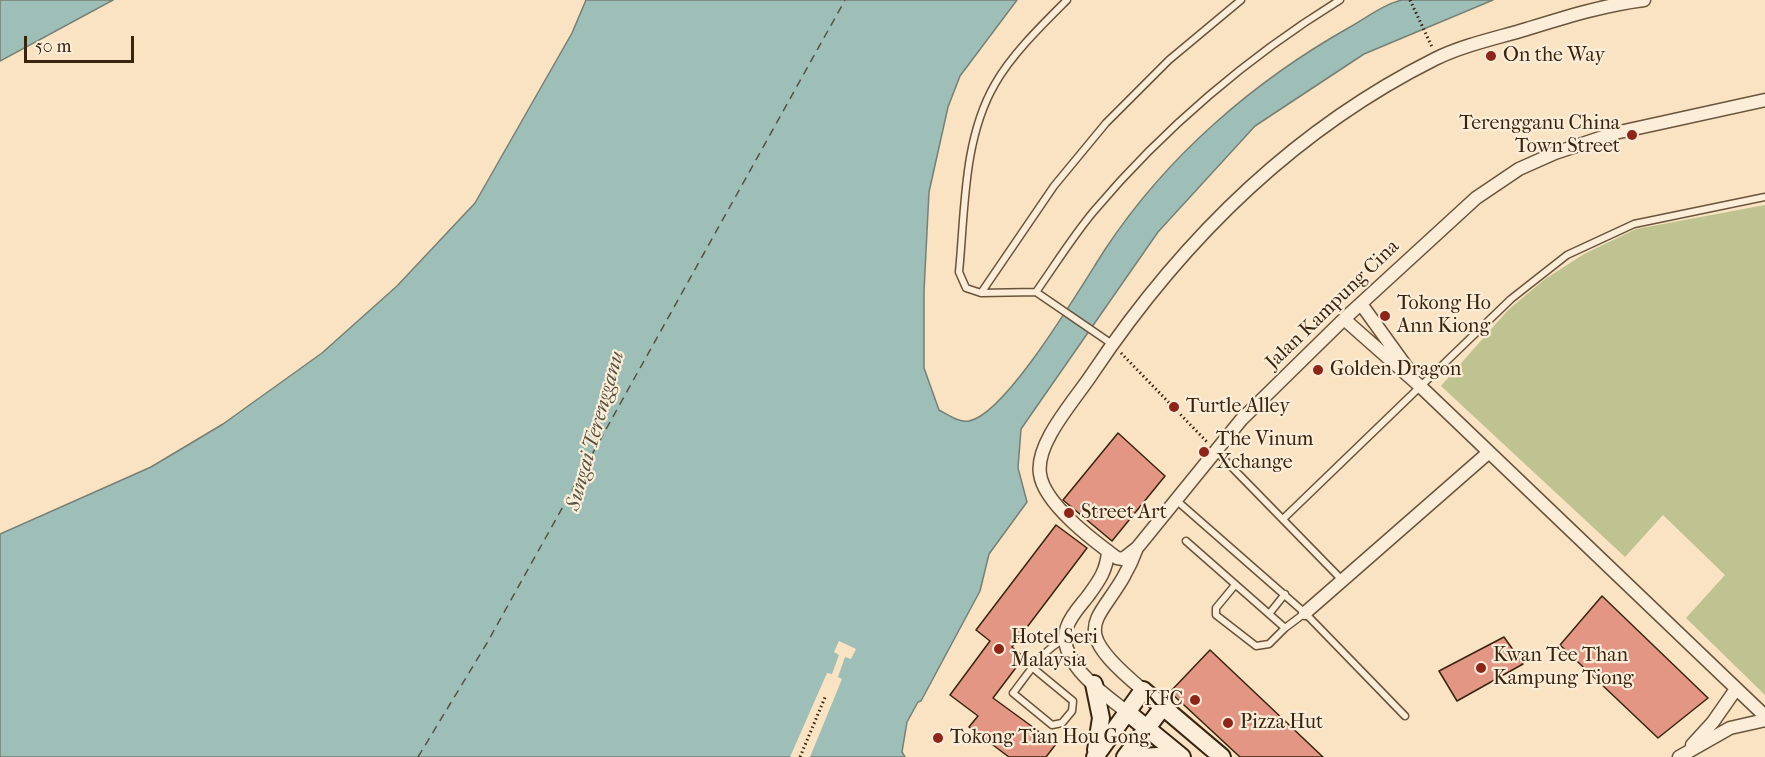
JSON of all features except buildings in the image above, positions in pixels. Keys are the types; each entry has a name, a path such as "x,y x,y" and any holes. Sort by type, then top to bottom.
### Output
{"main road":[{"path":"1094,684 1101,718 1094,757"},
{"path":"1094,757 1143,690 1222,757"},
{"path":"1125,757 1163,707"},
{"path":"1127,712 1180,757"},
{"path":"1143,757 1172,754 1180,757"}],"street":[{"path":"1137,548 1123,559 1108,551 1076,525 1045,490 1040,474 1042,449 1112,344 1176,263 1240,194 1305,138 1437,58 1574,15 1644,0"},
{"name":"Jalan Kampung Cina","path":"1143,690 1104,654 1094,636 1094,625 1099,611 1128,571 1137,548 1241,420 1344,319 1476,198 1520,169 1555,153 1615,133 1765,100"},
{"path":"1361,304 1421,387"},
{"path":"1344,319 1421,387 1765,718 1730,728 1682,755"},
{"path":"1305,613 1488,453"},
{"path":"1108,551 1104,573 1073,616 1065,639 1069,654 1094,684 1127,712"},
{"path":"1682,755 1713,722 1736,689"}],"lane":[{"path":"1067,0 1039,28 995,84 979,122 970,159 959,272 966,288 981,293 1036,292 1112,344"},
{"path":"981,293 1054,186 1106,123 1169,60 1241,0"},
{"path":"1036,292 1094,212 1143,158 1203,102 1267,48 1340,0"},
{"path":"1282,519 1511,298 1567,255 1634,224 1765,197"},
{"path":"1216,451 1342,580"},
{"path":"1176,500 1285,594 1405,716"},
{"path":"1186,542 1285,628"},
{"path":"1235,585 1216,608 1216,615 1256,646 1269,644 1305,613"},
{"path":"1269,614 1285,594"},
{"path":"1033,668 1073,700 1072,711 1062,723 1052,725 1013,693 1050,646 1065,639"}],"path":[{"path":"1410,0 1426,36"},
{"path":"1112,344 1216,451"},
{"path":"800,757 826,695"}],"green space":[{"path":"1765,205 1765,695 1686,618 1725,575 1663,515 1625,557 1441,386 1508,310 1545,279 1584,254 1636,229"}],"water":[{"path":"0,0 113,0 0,61"},
{"name":"Sungai Terengganu","path":"586,0 1017,0 960,76 948,107 929,192 924,291 924,368 939,410 961,421 969,421 985,413 1023,372 1063,316 1106,248 1156,182 1215,123 1247,96 1314,48 1395,2 1402,0 1493,0 1364,54 1255,126 1158,232 1021,429 1018,468 1027,502 989,554 980,591 921,701 918,702 907,722 902,752 905,757 0,757 0,534 151,467 223,424 322,353 397,286 475,203 572,33"}],"pier":[{"path":"839,641 856,649 851,659 845,657 838,677 842,679 810,757 790,757 827,673 832,674 839,655 834,652"}],"ferry route":[{"path":"418,757 487,643 845,0"}],"place":[{"name":"On the Way","path":"1491,56"},
{"name":"Terengganu China Town Street","path":"1632,135"},
{"name":"Tokong Ho Ann Kiong","path":"1385,316"},
{"name":"Golden Dragon","path":"1318,370"},
{"name":"Turtle Alley","path":"1174,407"},
{"name":"The Vinum Xchange","path":"1204,452"},
{"name":"Street Art","path":"1069,513"},
{"name":"Hotel Seri Malaysia","path":"999,649"},
{"name":"Kwan Tee Than Kampung Tiong","path":"1481,668"},
{"name":"KFC","path":"1195,700"},
{"name":"Pizza Hut","path":"1228,723"},
{"name":"Tokong Tian Hou Gong","path":"938,738"}]}
